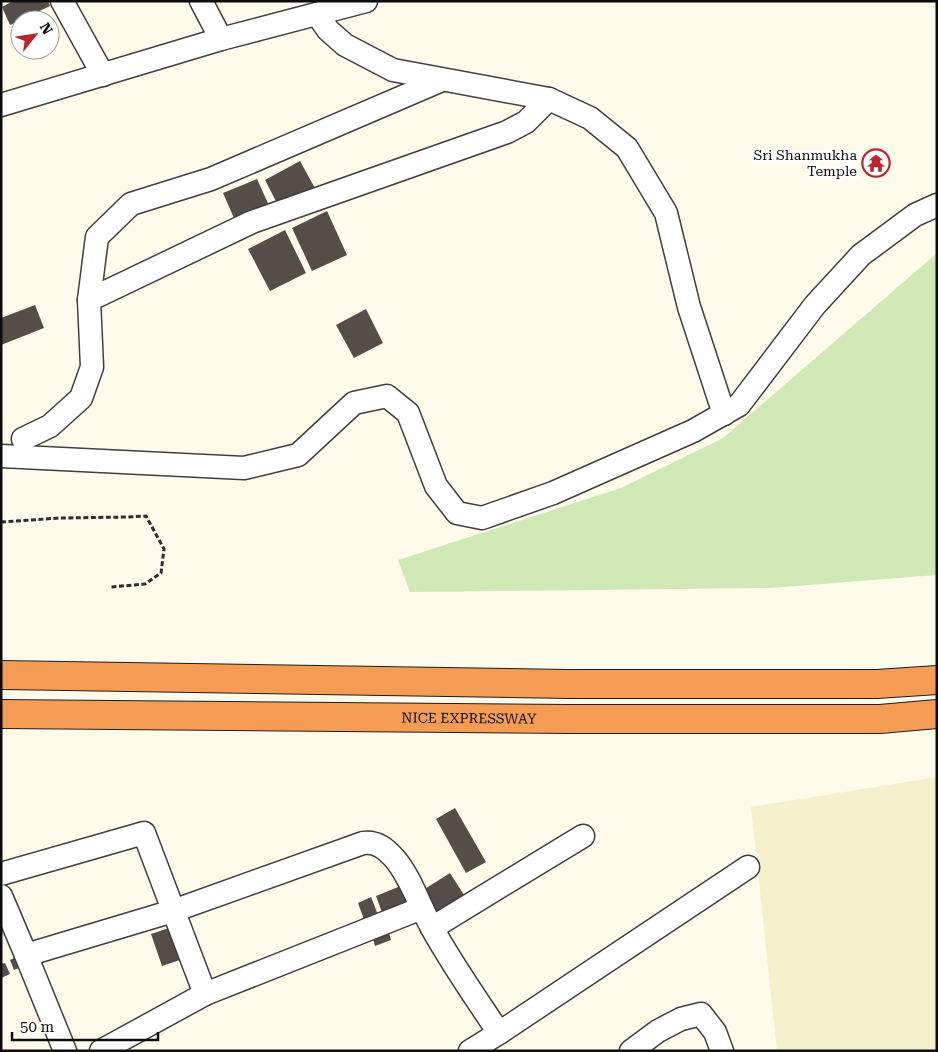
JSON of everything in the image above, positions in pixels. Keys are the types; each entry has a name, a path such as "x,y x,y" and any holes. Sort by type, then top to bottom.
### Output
{"highway":[{"path":"1,675 569,684 878,684 937,680"},
{"name":"NICE EXPRESSWAY","path":"1,714 560,719 880,719 937,714"}],"street":[{"path":"62,1 102,75"},
{"path":"201,1 221,39"},
{"path":"1,105 221,39 366,1"},
{"path":"317,14 328,30 345,45 393,70 550,100 590,118 627,148 666,213 689,307 724,414"},
{"path":"23,438 50,426 81,398 92,368 88,300 97,237 131,204 211,179 442,80"},
{"path":"88,300 252,222 507,132 526,122 550,100"},
{"path":"1,456 244,468 298,455 354,403 387,396 408,413 436,486 457,513 482,518 553,493 693,431 739,405 815,305 861,255 915,215 937,205"},
{"path":"1,874 144,833 205,994"},
{"path":"102,1051 205,994 427,918 583,836"},
{"path":"26,955 173,911 372,841 380,845 395,859 427,918 499,1033"},
{"path":"470,1051 748,867"},
{"path":"1,896 65,1051"},
{"path":"631,1051 681,1019 701,1014 715,1032 722,1051"}],"path":[{"path":"1,522 60,518 146,516 164,549 161,573 145,584 111,587"}],"shaded area":[{"path":"937,777 937,1051 777,1051 751,807"}],"green space":[{"path":"937,253 937,575 770,588 410,592 398,560 621,488 723,438"}],"building":[{"path":"13,1 48,1 50,6 42,10 10,10 10,25 2,7"},
{"path":"300,161 316,190 280,209 265,180"},
{"path":"257,179 271,210 237,225 223,193"},
{"path":"327,211 347,255 312,271 292,228"},
{"path":"285,230 306,273 270,291 248,249"},
{"path":"35,305 44,328 1,345 1,318"},
{"path":"366,309 383,343 354,358 336,325"},
{"path":"455,808 486,862 466,873 436,819"},
{"path":"450,873 464,895 434,914 420,892"},
{"path":"403,885 412,907 384,918 376,896"},
{"path":"371,897 380,920 366,925 358,903"},
{"path":"178,925 189,957 162,966 151,934"},
{"path":"389,933 391,940 375,946 373,939"},
{"path":"22,954 26,965 14,970 10,960"},
{"path":"5,963 10,974 1,978 1,964"}],"place":[{"name":"Sri Shanmukha Temple","path":"876,163"}]}
